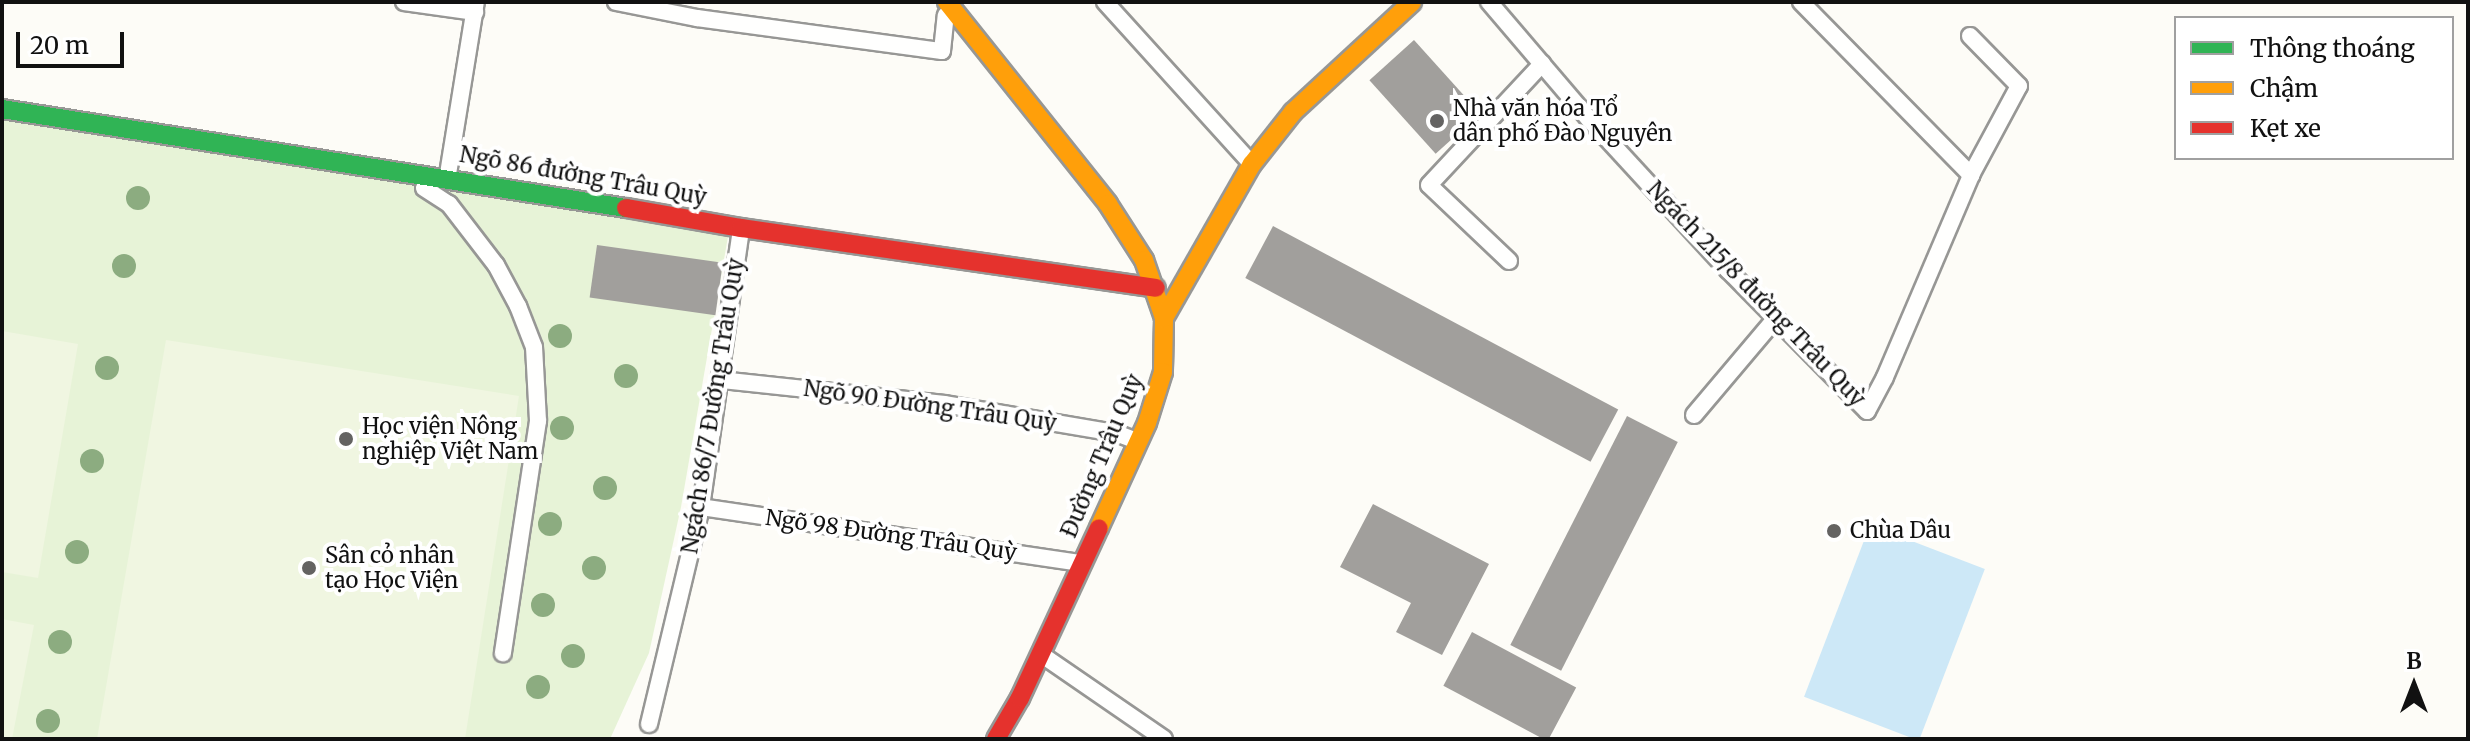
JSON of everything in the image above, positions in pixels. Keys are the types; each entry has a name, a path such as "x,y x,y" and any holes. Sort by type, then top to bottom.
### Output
{"street":[{"name":"Đường Trâu Quỳ","path":"947,2 1108,204 1144,260 1164,318 1163,372 1138,441 1041,654 996,739"},
{"path":"1164,318 1214,225 1252,164 1293,112 1412,2"},
{"name":"Ngõ 86 đường Trâu Quỳ","path":"2,109 447,177 741,228 1156,288"}],"lane":[{"path":"404,2 475,7 447,177"},
{"path":"616,2 697,18 942,51 947,2"},
{"path":"1105,2 1252,164"},
{"name":"Ngách 215/8 đường Trâu Quỳ","path":"1489,2 1775,319 1867,411 1885,377 1971,175 2019,86 1970,36"},
{"path":"1801,2 1971,175"},
{"path":"1509,261 1429,185 1542,64"},
{"path":"396,169 449,204 474,235 518,306 534,347 538,421 503,653"},
{"name":"Ngách 86/7 Đường Trâu Quỳ","path":"649,724 701,507 741,228"},
{"path":"1694,415 1775,319"},
{"name":"Ngõ 90 Đường Trâu Quỳ","path":"721,380 944,404 1116,433 1138,441"},
{"name":"Ngõ 98 Đường Trâu Quỳ","path":"701,507 1082,563"},
{"path":"1041,654 1164,739"}],"green space":[{"name":"Học viện Nông nghiệp Việt Nam","path":"2,115 730,225 681,507 649,653 610,739 2,739"},
{"path":"2,331 78,344 38,578 2,572"},
{"name":"Sân cỏ nhân tạo Học Viện","path":"166,340 519,396 465,739 97,739"},
{"path":"2,619 34,625 12,739 2,739"}],"water":[{"path":"1870,525 1985,569 1920,739 1804,697"}],"building":[{"path":"1414,40 1480,114 1436,154 1369,80"},
{"path":"1273,226 1618,410 1591,462 1245,278"},
{"path":"597,245 723,263 715,315 590,297"},
{"path":"1627,416 1678,442 1561,671 1510,645"},
{"path":"1373,504 1489,564 1442,655 1396,632 1411,603 1340,567"},
{"path":"1472,632 1576,687 1549,739 1543,739 1443,686"}],"traffic: fast":[{"path":"2,109 626,208"}],"traffic: slow":[{"path":"947,2 1108,204 1144,260 1164,318 1163,372 1147,423 1099,528"},
{"path":"1164,318 1252,164 1293,112 1412,2"}],"traffic: jam":[{"path":"626,208 741,228 1156,288"},
{"path":"996,739 1020,698 1099,528"}],"place":[{"name":"Nhà văn hóa Tổ dân phố Đào Nguyên","path":"1437,121"},
{"name":"Học viện Nông nghiệp Việt Nam","path":"346,439"},
{"name":"Chùa Dâu","path":"1834,531"},
{"name":"Sân cỏ nhân tạo Học Viện","path":"309,568"}]}
